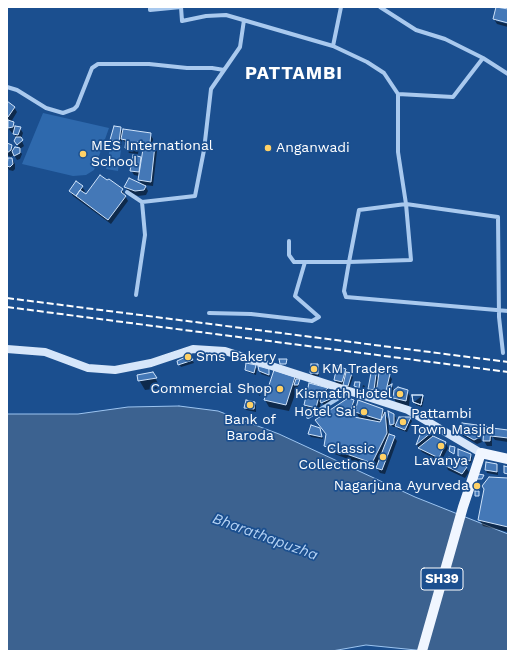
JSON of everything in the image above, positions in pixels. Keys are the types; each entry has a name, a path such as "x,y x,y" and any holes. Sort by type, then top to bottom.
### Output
{"main road":[{"path":"7,349 45,352 88,368 115,370 151,363 193,349 224,351 408,410 481,453 508,459"},
{"name":"SH39","path":"422,651 463,507 481,453"}],"street":[{"path":"150,7 150,10 181,7 182,21 206,16 226,15 333,46 367,62 384,73 398,94 398,152 406,204 411,260 294,262 289,255 289,241"},
{"path":"333,46 341,7"},
{"path":"380,7 416,30 444,39 483,58 508,74"},
{"path":"127,192 142,202 194,196 204,150 211,90 240,47 244,20"},
{"path":"398,94 453,97 483,58"},
{"path":"7,87 17,90 46,108 63,113 77,106 92,68 98,64 149,64 224,70"},
{"path":"136,295 145,235 142,202"},
{"path":"503,353 500,311 498,217 406,204 359,210 344,291 346,297 500,311 508,311"},
{"path":"209,313 251,314 312,321 319,317 295,296 305,262"},
{"path":"308,417 350,391"}],"shaded area":[{"path":"43,113 109,128 94,170 86,175 73,176 22,164"},
{"path":"110,148 121,150 118,171 106,169"}],"water":[{"name":"Bharathapuzha","path":"179,406 218,411 279,434 415,497 508,534 508,651 426,651 366,645 332,651 7,651 7,414 78,414 128,407"}],"building":[{"path":"496,7 508,9 508,23 493,19"},
{"path":"7,101 15,107 8,117 7,116"},
{"path":"8,120 14,122 13,127 8,128"},
{"path":"15,126 21,127 18,135 13,134"},
{"path":"114,126 121,127 119,142 110,140"},
{"path":"123,129 151,133 150,143 137,142 136,150 125,148 126,140 121,139"},
{"path":"16,137 21,137 23,140 17,145 14,141"},
{"path":"7,143 12,145 11,150 7,153"},
{"path":"144,143 155,145 151,182 138,180"},
{"name":"Anganwadi","path":"267,145 270,146 269,151 266,151"},
{"path":"15,147 20,148 20,153 14,156 12,151"},
{"path":"133,155 141,157 139,172 130,171"},
{"path":"8,158 12,158 13,164 10,167 7,166"},
{"path":"100,175 107,180 109,179 123,189 121,192 126,196 108,220 76,196 80,190 86,194"},
{"path":"129,178 146,186 144,190 135,191 124,187"},
{"path":"76,181 83,186 76,196 69,191"},
{"name":"Sms Bakery","path":"190,355 193,360 178,365 177,361"},
{"path":"279,359 287,359 286,364 280,364"},
{"path":"246,363 256,365 254,373 245,370"},
{"name":"KM Traders","path":"311,364 318,364 318,374 310,373"},
{"path":"258,366 269,369 269,375 259,371"},
{"path":"337,366 346,369 342,382 334,380"},
{"name":"Commercial Shop","path":"274,370 295,377 286,405 264,400"},
{"path":"153,372 157,378 138,381 137,375"},
{"path":"346,372 352,373 348,386 343,385"},
{"path":"371,373 376,374 374,390 368,389"},
{"path":"379,373 390,374 385,395 376,393"},
{"path":"296,379 300,379 298,385 294,385"},
{"path":"355,382 360,382 359,388 354,386"},
{"path":"309,383 328,388 319,396 316,408 304,405"},
{"path":"392,384 390,396 387,396 388,386"},
{"path":"252,386 261,387 258,393 251,390"},
{"name":"Kismath Hotel","path":"398,387 408,390 406,401 393,398 394,390"},
{"path":"324,394 328,394 330,399 321,403 320,401"},
{"path":"412,395 423,395 421,405 413,402"},
{"path":"412,395 423,395 421,405 413,402"},
{"path":"348,398 354,400 349,416 380,422 385,412 387,433 372,463 324,446 326,434 315,420"},
{"name":"Bank of Baroda","path":"246,400 255,402 254,409 244,408"},
{"path":"358,400 383,409 381,420 355,412"},
{"path":"388,411 394,414 394,424 390,425"},
{"name":"Pattambi Town Masjid","path":"399,417 411,417 405,430 395,426"},
{"path":"462,423 477,425 476,432 478,432 480,437 474,440 458,431"},
{"path":"311,425 320,428 322,437 308,434"},
{"path":"484,426 491,427 490,441 483,441"},
{"path":"423,427 432,432 416,445"},
{"path":"492,428 508,430 508,438 491,436"},
{"path":"389,434 395,436 382,470 376,468"},
{"path":"433,436 446,442 439,458 418,448"},
{"path":"450,446 455,447 454,454 449,451"},
{"path":"458,449 471,454 470,461 458,456"},
{"path":"449,457 467,467 462,474 444,465"},
{"path":"486,462 497,464 497,472 485,470"},
{"path":"504,466 508,467 508,474 504,473"},
{"path":"478,474 484,475 482,479 477,479"},
{"path":"489,477 508,478 508,527 478,520 484,489 482,486"},
{"path":"475,491 479,491 479,496 475,496"}],"railway":[{"path":"7,298 508,362"},
{"path":"7,307 508,372"}],"place":[{"name":"Anganwadi","path":"268,148"},
{"name":"MES International School","path":"83,154"},
{"name":"Sms Bakery","path":"188,357"},
{"name":"KM Traders","path":"314,369"},
{"name":"Commercial Shop","path":"280,389"},
{"name":"Kismath Hotel","path":"400,394"},
{"name":"Bank of Baroda","path":"250,405"},
{"name":"Hotel Sai","path":"364,412"},
{"name":"Pattambi Town Masjid","path":"403,422"},
{"name":"Lavanya","path":"441,446"},
{"name":"Classic Collections","path":"383,457"},
{"name":"Nagarjuna Ayurveda","path":"477,486"}],"district":[{"name":"PATTAMBI","path":"294,74"}]}
